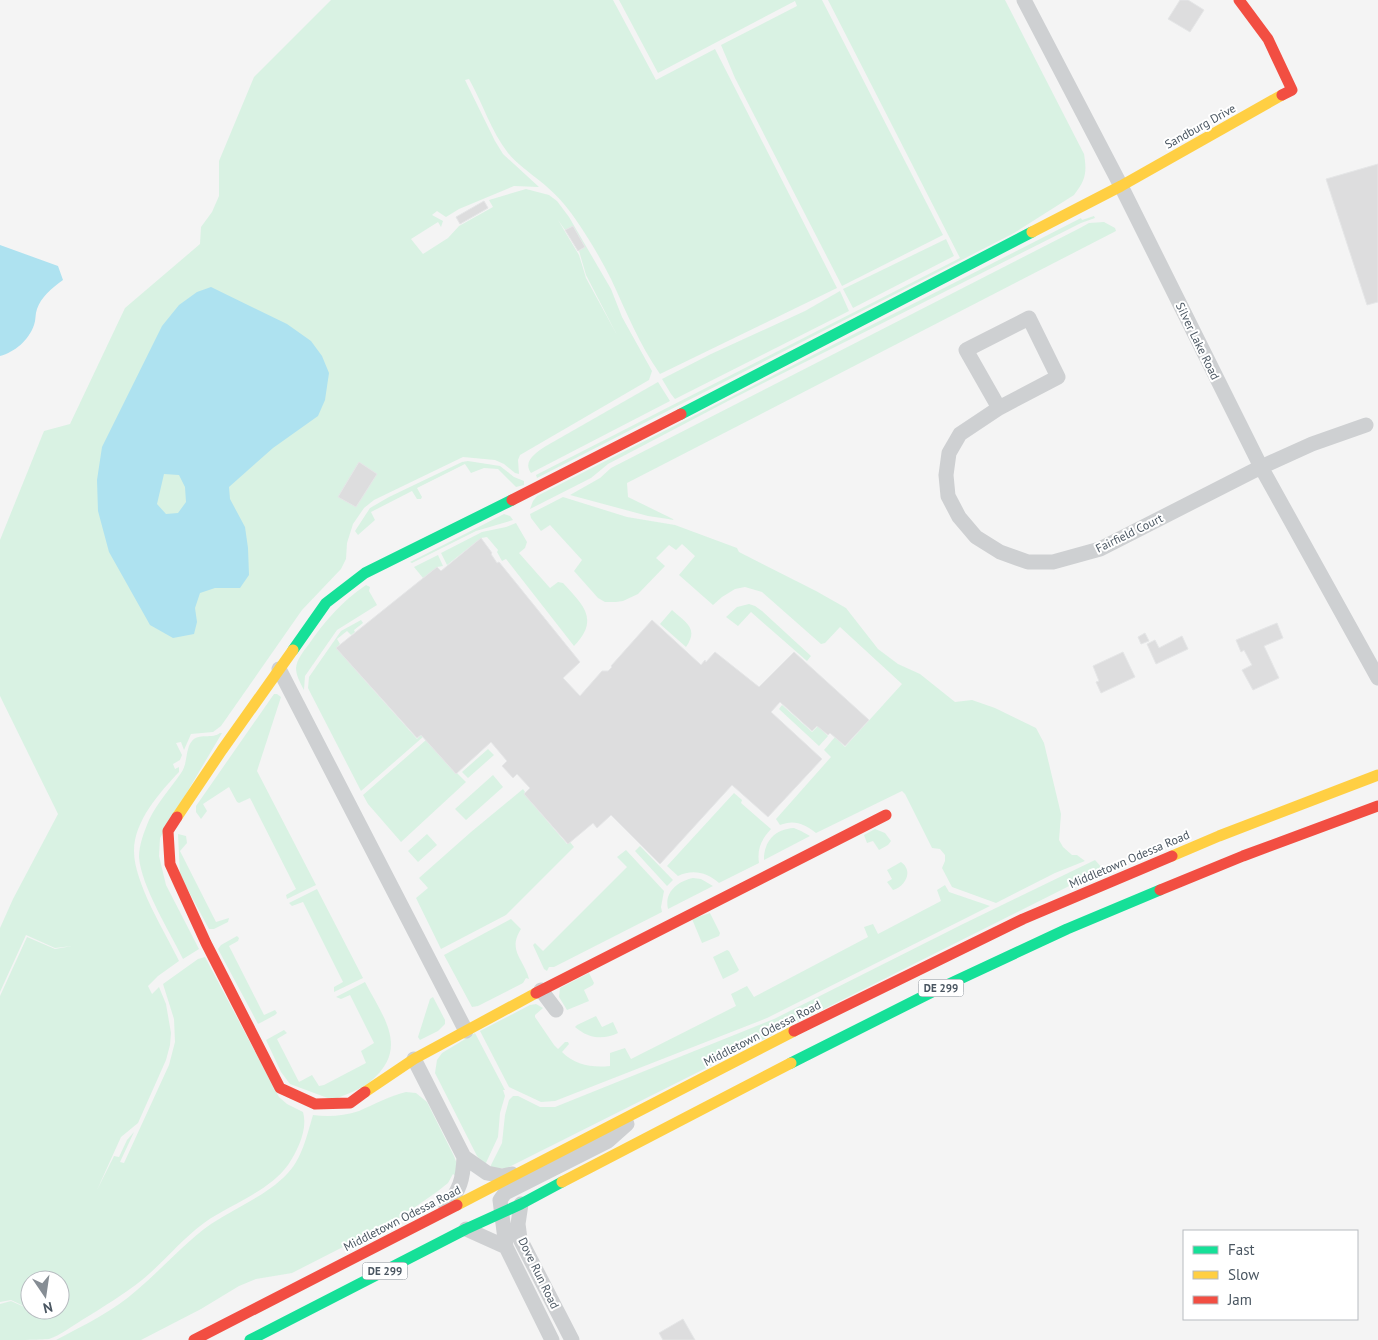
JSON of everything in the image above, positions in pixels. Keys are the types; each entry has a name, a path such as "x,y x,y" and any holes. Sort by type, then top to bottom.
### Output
{"main road":[{"name":"Sandburg Drive","path":"886,815 541,990 414,1059 350,1103 315,1104 280,1088 206,943 170,864 168,831 326,603 365,574 562,475 1121,186 1292,90 1268,39 1239,0"},
{"name":"Middletown Odessa Road","path":"194,1340 820,1018 1023,919 1219,836 1378,775"},
{"name":"DE 299","path":"250,1340 521,1204 784,1066 932,992 1067,930 1234,859 1378,806"}],"street":[{"name":"Silver Lake Road","path":"1024,0 1121,186 1261,467 1378,678"},
{"name":"Fairfield Court","path":"998,408 966,350 1028,318 1058,377 998,408 960,434 949,453 946,475 948,496 958,517 976,537 1000,552 1028,562 1053,562 1100,550 1261,467 1312,444 1366,424"},
{"path":"279,669 466,1031"},
{"path":"541,990 556,1010"},
{"path":"414,1059 464,1157 487,1173 502,1176 521,1172"},
{"path":"506,1247 500,1200 505,1194 608,1141 643,1110"},
{"path":"442,1213 454,1197 463,1178 464,1157"},
{"name":"Dove Run Road","path":"521,1204 518,1224 520,1239 572,1340"},
{"name":"Dove Run Road","path":"466,1230 506,1247 552,1340"}],"green space":[{"path":"331,0 613,0 656,80 715,49 837,288 660,374 639,339 611,279 581,227 555,194 508,153 497,136 469,79 465,80 503,154 539,187 514,186 459,209 446,217 437,211 432,215 443,221 441,227 438,222 411,239 423,254 448,238 459,226 493,207 489,200 526,189 549,195 557,201 569,217 611,289 622,317 652,371 649,380 520,455 518,460 519,474 495,460 463,457 374,500 364,508 353,524 347,543 346,559 341,569 302,610 221,726 213,732 191,734 184,750 181,742 176,743 182,755 180,760 173,764 175,769 179,767 179,772 156,798 143,818 135,840 134,851 139,878 179,961 158,976 148,986 152,994 159,987 166,1004 171,1033 170,1045 166,1060 138,1123 121,1137 97,1190 114,1156 119,1157 127,1140 134,1132 120,1162 124,1163 169,1065 175,1042 174,1019 163,984 198,959 205,957 279,1097 287,1104 303,1112 304,1125 301,1139 288,1165 270,1183 204,1223 150,1273 120,1296 62,1333 49,1339 0,1340 0,1304 11,1301 20,1305 20,1320 70,1320 70,1270 20,1270 20,1304 11,1300 0,1302 0,996 27,937 55,949 72,946 55,948 26,935 0,992 0,928 13,899 58,814 0,696 0,540 44,431 70,424 125,308 200,244 201,227 212,212 219,196 219,161 254,77","holes":["558,220 565,230 573,226 585,247 579,251 586,275 617,335 586,278 579,255"]},
{"path":"619,0 822,0 943,235 842,286 735,78 721,45 797,6 795,1 658,73"},
{"path":"828,0 1005,0 1084,154 1085,171 1081,185 1074,195 1014,233 537,478 536,475 960,258"},
{"path":"1094,216 1095,218 1081,223 728,401 608,464 591,478 530,509 537,496 1081,218 1082,220"},
{"path":"1104,222 1115,228 1116,231 627,483 628,497 675,520 648,516 570,495 600,478 611,468 1089,223"},
{"path":"946,239 954,256 853,308 843,289"},
{"path":"840,291 849,311 675,399 662,379 711,354 805,311"},
{"path":"658,382 670,401 531,473 528,465 529,461 539,451"},
{"path":"468,461 500,466 514,477 524,481 524,485 516,487 498,469 484,468 471,473 465,464 417,488 422,497 421,499 417,499 412,491 371,512 375,520 358,535 355,531 370,508 389,497 462,462"},
{"path":"563,497 627,517 675,525 737,548 739,552 846,608 878,649 898,664 920,674 955,702 972,700 995,708 1036,728 1044,743 1061,814 1059,840 1063,847 1072,855 1077,855 1085,861 1055,873 996,903 952,887 942,868 945,855 940,849 932,848 902,791 816,833 799,823 790,822 780,825 776,819 831,757 824,750 835,737 845,747 902,684 840,627 825,643 821,644 762,592 745,587 735,589 713,605 679,575 695,556 682,544 676,550 669,545 656,558 665,566 638,594 623,601 605,602 598,598 574,571 582,560 550,525 541,531 531,518 530,514"},
{"path":"504,514 510,516 513,520 476,531 412,563 410,562"},
{"path":"516,523 527,542 525,548 519,553 550,588 558,582 563,583 577,598 586,613 586,628 574,646 506,559 502,561 497,552 498,550 487,537 481,538 447,565 441,553 482,532"},
{"path":"438,555 443,566 437,567 423,578 414,567"},
{"path":"366,585 370,587 369,591 377,605 337,630 305,676 304,690 296,671 301,656 334,612"},
{"path":"749,604 762,611 811,656 807,661 751,612 738,626 726,617 737,607"},
{"path":"672,610 686,622 691,630 690,640 686,647 660,624"},
{"path":"361,620 363,623 354,630 355,632 351,635 347,631 337,639 340,644 336,648 417,739 421,735 423,737 361,791 308,688 309,677 341,631"},
{"path":"274,694 281,697 257,771 316,885 287,899 286,895 296,889 250,798 239,803 237,802 229,787 203,804 207,811 201,819 196,812 196,806"},
{"path":"782,705 812,732 818,726 828,736 819,746 779,709"},
{"path":"222,733 160,838 159,856 166,885 199,949 183,959 150,895 141,869 140,848 145,829 152,814 185,765 188,748 192,741 198,737 214,736"},
{"path":"426,740 456,774 466,782 401,842 368,804 363,795"},
{"path":"488,749 494,755 468,778 462,772"},
{"path":"493,775 503,787 466,820 455,809"},
{"path":"523,789 524,794 567,844 570,842 574,847 506,915 441,949 416,898 428,888 419,878"},
{"path":"734,793 742,800 741,803 771,829 760,845 759,863 719,883 710,876 694,872 678,876 667,866"},
{"path":"794,828 810,836 764,860 766,847 772,837 781,831"},
{"path":"875,829 885,833 891,841 879,850 873,841 867,843 864,835"},
{"path":"178,834 186,836 187,843 180,851 216,922 229,918 228,922 214,929 209,929 180,875"},
{"path":"427,834 437,845 418,862 408,851"},
{"path":"640,846 673,880 667,886 635,851"},
{"path":"626,850 664,891 662,912 554,967 549,967 547,971 544,969 533,945 535,943 543,951 627,867 617,857"},
{"path":"1095,860 1103,869 507,1168 494,1169 490,1167 502,1143 505,1115 509,1100 513,1096 518,1096 540,1107 555,1107 774,1019"},
{"path":"901,862 907,870 906,878 901,886 893,890 887,882 892,879 887,870"},
{"path":"687,879 701,879 713,886 668,909 668,897 673,888"},
{"path":"945,885 949,892 990,906 767,1018 555,1101 541,1102 509,1087 480,1031 530,1005 536,1004 543,1008 535,1017 558,1049 565,1042 568,1042 569,1044 562,1052 572,1060 590,1066 610,1066 610,1053 625,1048 631,1059 736,1006 731,994 747,986 754,997 868,937 864,927 873,924 878,934 941,901 937,890"},
{"path":"317,889 363,978 334,992 334,987 343,982 303,902 292,906 289,903"},
{"path":"710,913 720,933 719,936 702,943 692,919"},
{"path":"511,919 521,929 517,937 516,949 529,979 526,978 523,983 478,1006 472,1007 444,955"},
{"path":"237,936 239,938 238,941 229,946 264,1015 275,1010 277,1013 258,1024 218,949 221,945"},
{"path":"727,950 739,970 723,979 713,957"},
{"path":"589,973 594,983 584,990 589,1001 567,1010 559,997 560,988"},
{"path":"365,982 385,1020 389,1032 391,1044 389,1057 383,1069 367,1084 333,1100 290,1084 281,1072 266,1040 284,1030 287,1033 277,1039 299,1082 312,1075 319,1086 324,1085 366,1063 361,1051 374,1043 350,995 341,999 336,997"},
{"path":"433,997 445,1020 445,1024 438,1031 420,1040 418,1037 430,999"},
{"path":"596,1016 602,1027 613,1022 618,1033 607,1037 596,1037 586,1034 575,1027"},
{"path":"475,1033 505,1090 503,1090 505,1096 500,1113 498,1137 485,1165 477,1156 435,1073 437,1060 442,1053"},
{"path":"406,1092 416,1093 427,1102 457,1164 457,1177 453,1174 448,1183 438,1191 401,1217 292,1273 256,1279 239,1286 201,1309 141,1340 56,1340 119,1305 201,1231 279,1182 297,1161 313,1115 336,1116 353,1113"}],"water":[{"path":"0,245 58,266 63,280 41,301 29,336 16,348 0,356"},
{"path":"211,287 287,324 311,341 322,356 329,373 325,400 318,416 273,448 229,487 230,499 245,527 249,575 240,588 215,588 200,593 195,608 197,622 194,634 173,638 150,625 109,552 98,511 97,480 102,447 162,326 179,305 197,292","holes":["164,474 179,475 185,487 186,502 178,513 166,514 157,504"]}],"building":[{"path":"1180,0 1188,0 1204,10 1190,32 1168,19"},
{"path":"1378,164 1378,302 1367,305 1326,179"},
{"path":"484,201 488,208 460,224 456,217"},
{"path":"573,226 585,247 578,251 565,230"},
{"path":"359,462 377,474 356,507 338,497"},
{"path":"481,538 497,563 499,562 580,662 563,678 580,696 602,671 608,671 612,667 652,620 701,665 715,652 759,687 794,652 869,720 845,746 830,733 828,735 817,726 812,731 780,702 771,712 822,759 768,817 732,785 660,864 611,815 597,828 593,823 568,844 524,794 530,788 517,774 513,778 502,766 507,761 491,742 456,774 421,735 417,738 336,648 437,567 441,571"},
{"path":"1277,623 1283,638 1264,646 1279,678 1253,690 1242,670 1252,665 1244,650 1241,652 1236,640"},
{"path":"1145,633 1149,641 1141,644 1138,637"},
{"path":"1182,636 1188,649 1156,664 1147,644 1155,640 1159,648"},
{"path":"1123,652 1135,677 1101,693 1096,682 1099,681 1093,666"},
{"path":"683,1319 695,1340 663,1340 659,1333"}],"traffic: fast":[{"path":"681,414 1032,232"},
{"path":"293,650 326,603 365,573 512,500"},
{"path":"791,1063 932,992 1067,929 1160,890"},
{"path":"250,1340 562,1182"}],"traffic: slow":[{"path":"1032,232 1121,186 1282,95"},
{"path":"177,817 293,650"},
{"path":"1172,856 1378,775"},
{"path":"365,1092 414,1059 536,993"},
{"path":"457,1205 794,1031"},
{"path":"562,1182 791,1063"}],"traffic: jam":[{"path":"1239,0 1268,39 1292,90 1282,95"},
{"path":"512,500 681,414"},
{"path":"1160,890 1243,856 1378,806"},
{"path":"536,993 886,815"},
{"path":"177,817 168,831 170,864 206,943 280,1088 315,1104 350,1103 365,1092"},
{"path":"794,1031 1023,919 1172,856"},
{"path":"194,1340 457,1205"}]}
